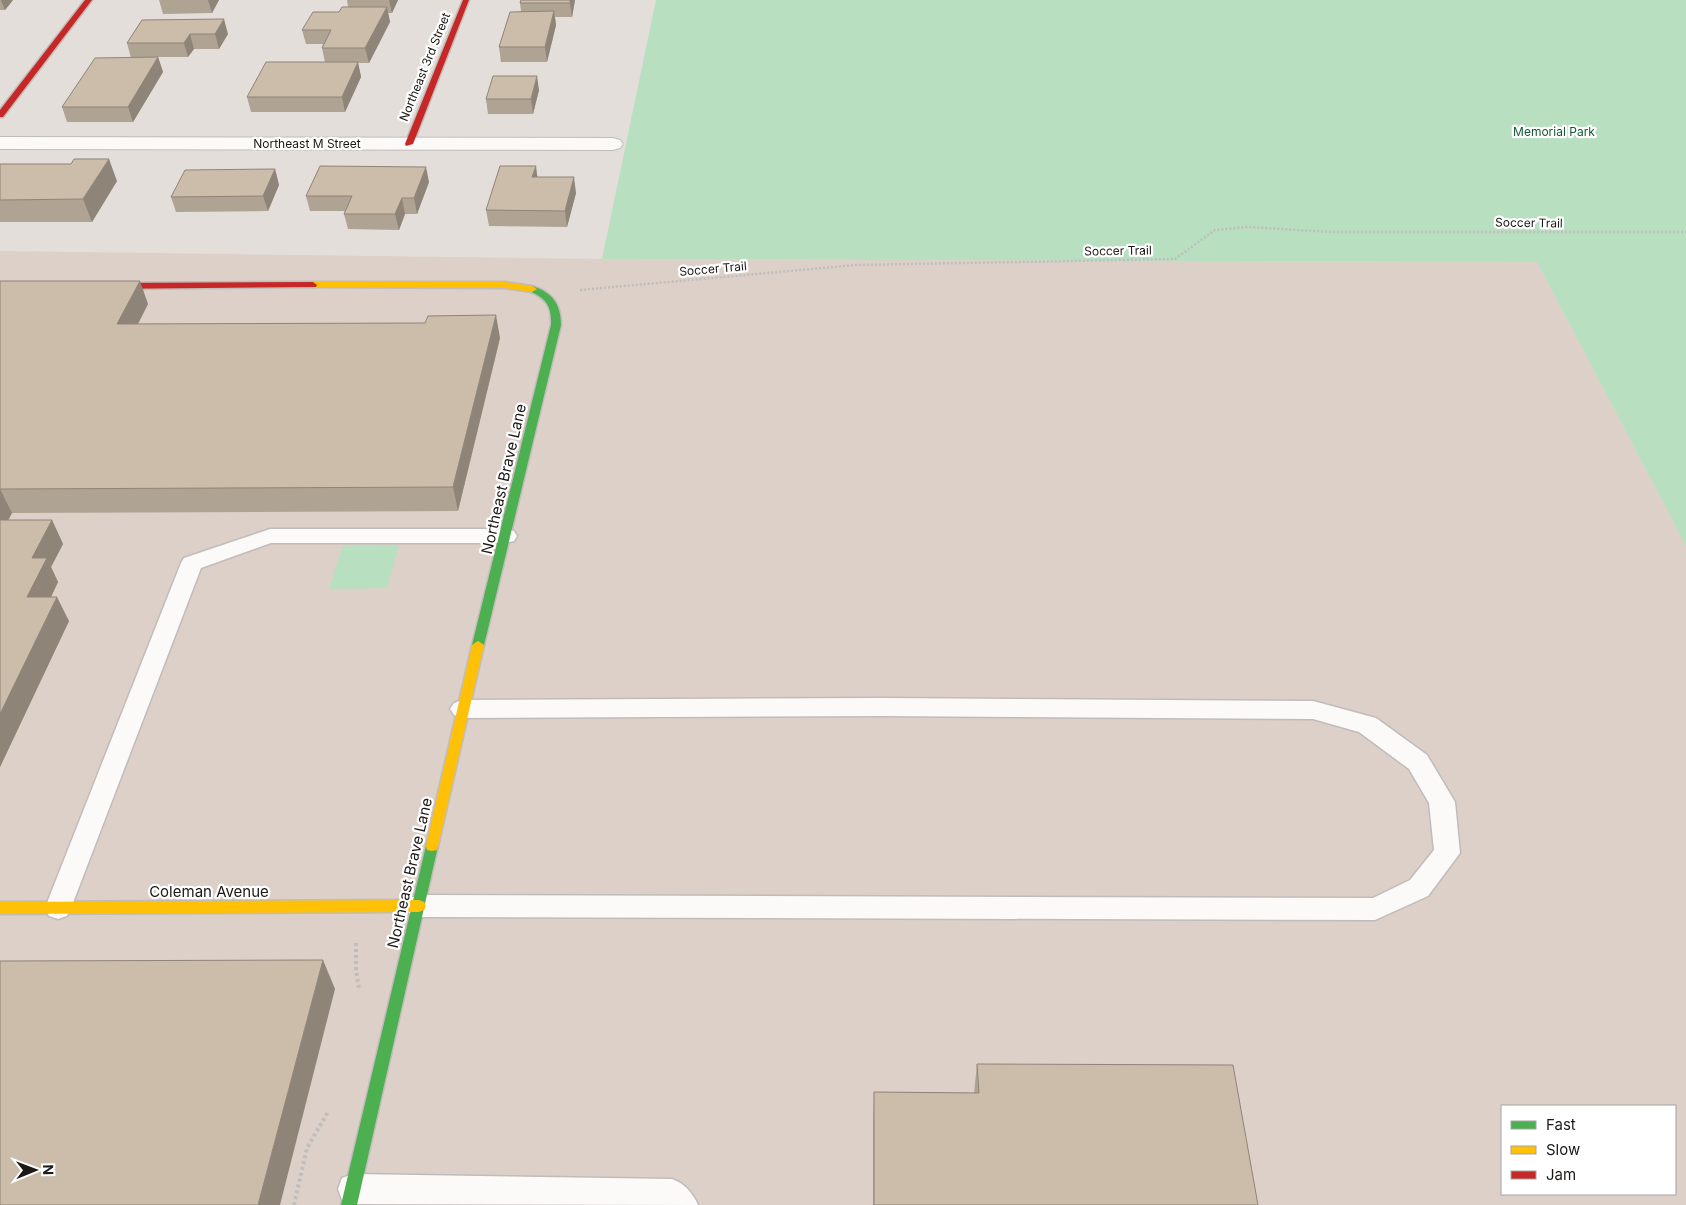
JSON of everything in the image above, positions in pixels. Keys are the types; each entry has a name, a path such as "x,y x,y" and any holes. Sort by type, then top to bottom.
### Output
{"street":[{"path":"0,115 89,0"},
{"name":"Northeast 3rd Street","path":"409,144 466,0"},
{"name":"Northeast M Street","path":"0,144 613,144"},
{"path":"89,286 505,285 530,287 542,293"},
{"name":"Northeast Brave Lane","path":"351,1197 419,906 462,709 506,536 556,325 556,309 547,296 542,293"},
{"name":"Coleman Avenue","path":"0,908 419,906"}],"lane":[{"path":"58,908 192,563 270,536 506,536"},
{"path":"419,906 1375,909 1419,888 1447,853 1442,802 1418,762 1367,725 1313,710 891,707 462,709"},
{"path":"351,1197 672,1194 682,1205"}],"path":[{"name":"Soccer Trail","path":"542,293 856,265 1175,259 1216,230 1248,227 1332,232 1686,232"}],"shaded area":[{"path":"0,251 602,259 1537,262 1686,546 1686,1205 0,1205"}],"green space":[{"name":"Memorial Park","path":"656,0 1686,0 1686,546 1537,262 602,259"},
{"path":"399,545 387,588 329,589 343,546"}],"building":[{"path":"521,0 570,0 570,3 520,3"},
{"path":"342,7 387,7 365,48 322,48 331,30 302,30 313,12 339,12"},
{"path":"554,11 545,47 499,47 510,12"},
{"path":"224,19 215,34 190,34 184,43 127,43 142,20"},
{"path":"158,57 128,107 62,107 95,58"},
{"path":"266,62 358,62 342,97 247,97"},
{"path":"493,76 537,76 531,99 486,99"},
{"path":"74,159 109,159 83,199 0,200 0,164 71,164"},
{"path":"320,166 426,167 414,198 402,198 395,214 344,214 352,196 306,196"},
{"path":"500,166 536,166 532,177 574,177 565,211 486,210"},
{"path":"275,169 263,196 171,197 185,170"},
{"path":"0,281 140,281 117,324 425,323 428,316 496,315 453,487 0,489"},
{"path":"0,520 52,520 32,558 47,558 27,597 57,597 0,714"},
{"path":"323,960 258,1205 0,1205 0,961"},
{"path":"977,1064 1233,1065 1258,1205 874,1205 874,1092 979,1093"}],"traffic: fast":[{"path":"478,645 556,325 552,302 549,298 532,289"},
{"path":"349,1205 432,846"}],"traffic: slow":[{"path":"313,285 505,285 532,289"},
{"path":"432,846 478,645"},
{"path":"0,908 419,906"}],"traffic: jam":[{"path":"0,115 89,0"},
{"path":"409,144 466,0"},
{"path":"104,286 313,285"}]}
